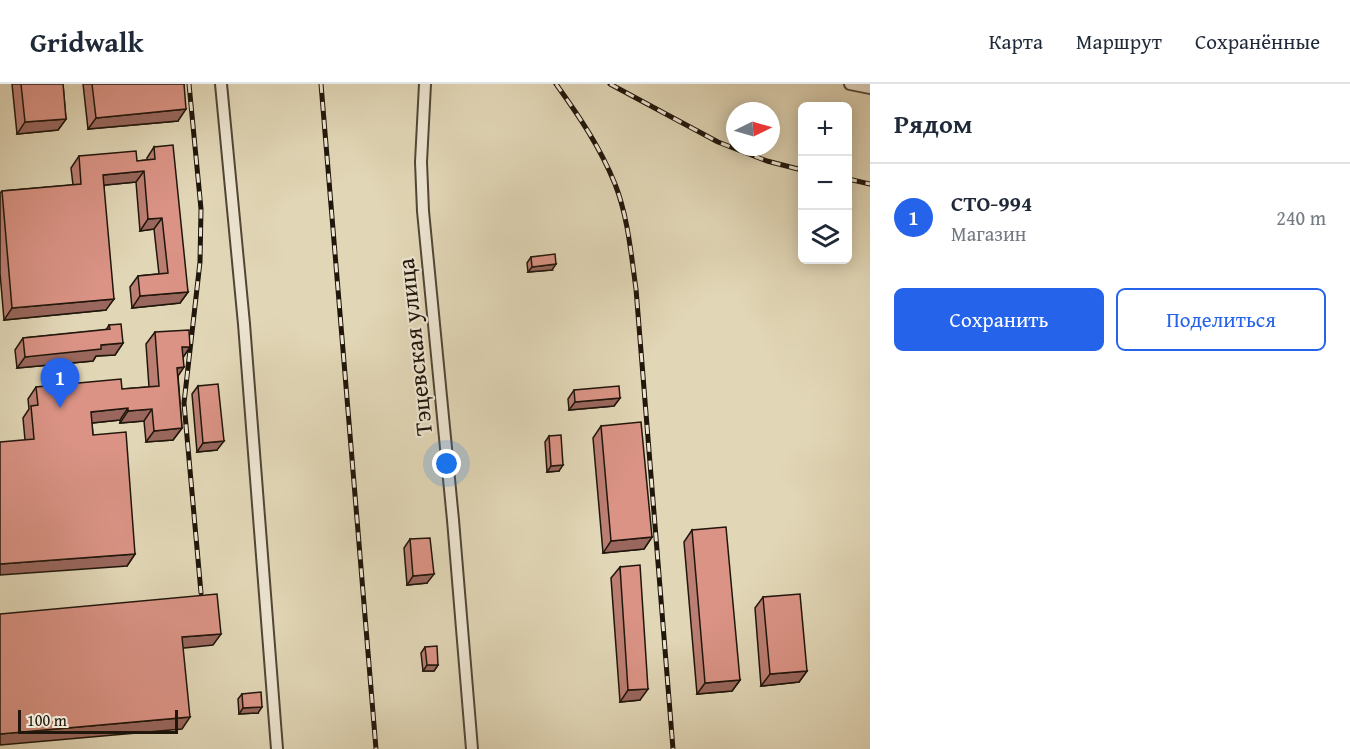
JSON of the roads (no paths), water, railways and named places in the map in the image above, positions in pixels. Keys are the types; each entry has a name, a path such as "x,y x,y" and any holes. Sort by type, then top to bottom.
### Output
{"street":[{"path":"221,84 244,324 277,749"},
{"name":"Тэцевская улица","path":"425,84 421,162 423,211 452,508 472,749"},
{"path":"850,84 870,88"}],"railway":[{"path":"189,84 201,209 200,262 184,403 201,593"},
{"path":"321,84 376,749"},
{"path":"556,84 603,157 623,209 628,236 636,289 673,749"},
{"path":"610,84 718,142 767,161 798,169"},
{"path":"852,180 870,184"}],"place":[{"name":"СТО-994","path":"60,408"}]}
